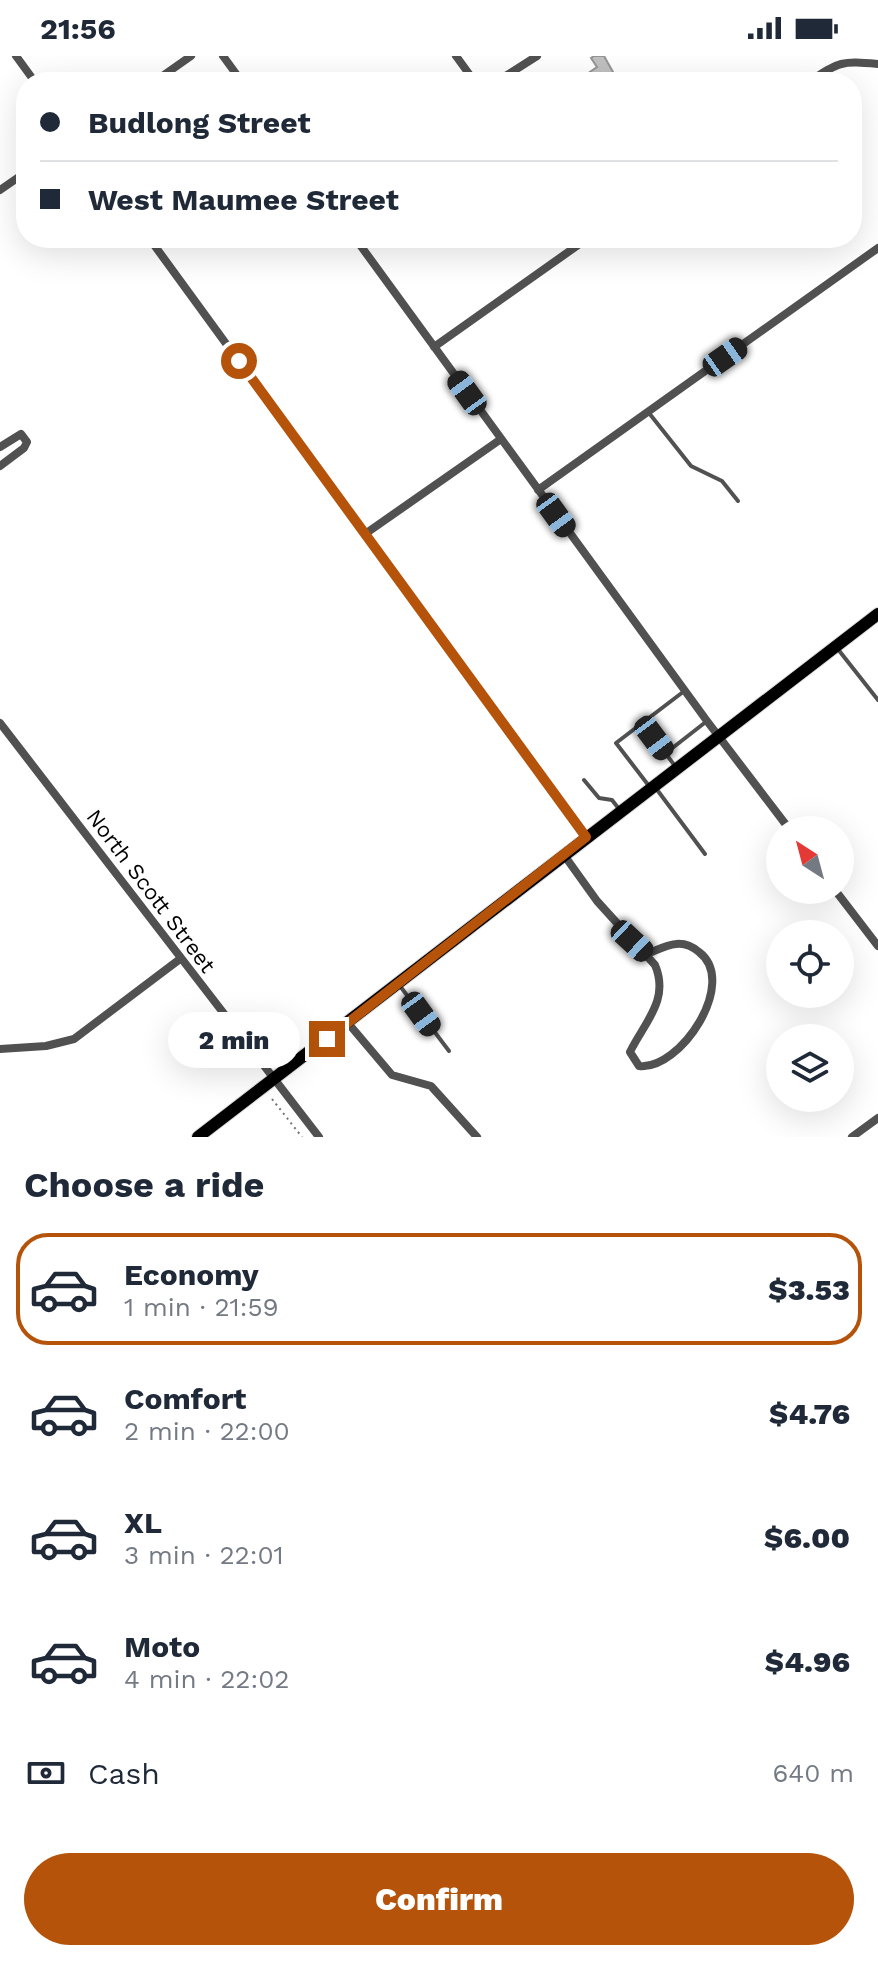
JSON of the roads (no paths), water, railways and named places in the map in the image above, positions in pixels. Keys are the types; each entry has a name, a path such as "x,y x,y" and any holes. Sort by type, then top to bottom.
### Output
{"main road":[{"path":"198,1137 878,614"}],"street":[{"path":"168,72 191,56"},
{"path":"512,72 537,56"},
{"path":"824,72 845,62 878,64"},
{"path":"156,248 586,837"},
{"path":"362,248 779,816"},
{"path":"434,347 574,248"},
{"path":"538,490 878,248"},
{"path":"0,447 21,434 27,442 24,448 0,466"},
{"path":"365,534 501,439"},
{"name":"North Scott Street","path":"0,723 319,1137"},
{"path":"564,855 597,901 646,954 659,974 659,997 630,1052 639,1066 650,1068 677,1050 692,1033 706,1007 714,981 707,960 692,947 675,944 646,954"},
{"path":"846,904 878,946"},
{"path":"0,1049 46,1046 74,1039 180,959"},
{"path":"348,1023 392,1075 431,1086 477,1137"},
{"path":"852,1137 878,1118"}],"lane":[{"path":"648,411 691,466 722,481 738,501"},
{"path":"836,646 878,700"},
{"path":"685,690 616,743 705,854"},
{"path":"666,753 707,721"},
{"path":"642,722 677,768"},
{"path":"584,780 599,798 612,800 621,811"},
{"path":"399,984 449,1051"}]}
